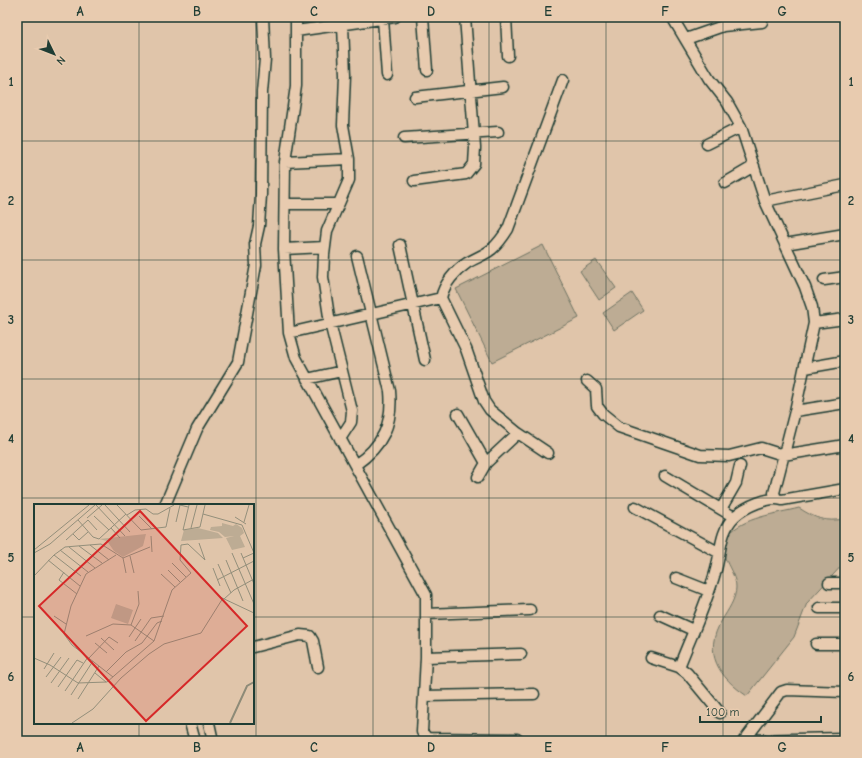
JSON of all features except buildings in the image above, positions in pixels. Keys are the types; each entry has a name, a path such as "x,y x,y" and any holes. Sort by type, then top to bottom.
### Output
{"street":[{"path":"164,504 197,429 238,362 256,265 255,244 259,226 261,195 262,92 265,59 263,17"},
{"path":"296,17 296,96 285,162 284,204 284,249 289,333 296,358 424,591 426,614 426,657 422,732 427,738 436,739 519,741"},
{"path":"423,17 427,70"},
{"path":"414,181 466,174 474,164 471,91 465,17"},
{"path":"506,17 508,56"},
{"path":"672,17 709,79 727,102 741,127 765,201 805,287 812,307 814,323 795,411 774,494 776,498"},
{"path":"296,30 390,18 387,75"},
{"path":"686,39 723,26 762,22"},
{"path":"340,439 351,422 352,411 330,323 323,278 327,231 349,180 349,159 343,125 345,75 343,25"},
{"path":"548,453 518,433 495,415 484,401 466,349 441,298 442,291 452,276 467,263 490,251 500,242 508,230 563,80"},
{"path":"415,97 503,87"},
{"path":"707,144 741,127"},
{"path":"404,138 498,132"},
{"path":"285,162 349,159"},
{"path":"725,183 754,166"},
{"path":"765,201 845,185"},
{"path":"284,204 338,204"},
{"path":"784,244 845,234"},
{"path":"400,245 425,360"},
{"path":"284,249 325,247"},
{"path":"355,465 367,457 380,441 389,423 392,408 390,391 357,256"},
{"path":"824,280 845,277"},
{"path":"289,333 441,298"},
{"path":"814,323 845,319"},
{"path":"805,368 845,361"},
{"path":"307,379 342,371"},
{"path":"588,381 596,389 597,406 603,414 619,427 700,455 729,456 761,448 783,455 845,445"},
{"path":"795,411 845,403"},
{"path":"458,414 486,464"},
{"path":"478,477 486,464 518,433"},
{"path":"721,509 736,483 740,466"},
{"path":"665,476 734,517"},
{"path":"679,667 716,572 718,552 724,535 734,517 754,504 776,498 782,500 845,489"},
{"path":"635,507 718,552"},
{"path":"676,578 709,592"},
{"path":"829,583 845,583"},
{"path":"819,608 845,608"},
{"path":"426,614 530,610"},
{"path":"660,616 694,630"},
{"path":"254,647 300,635 310,636 313,641 318,667"},
{"path":"816,644 845,644"},
{"path":"426,657 521,654"},
{"path":"651,658 679,667 687,673 720,713"},
{"path":"744,741 781,692 787,690 845,692"},
{"path":"425,696 534,694"},
{"path":"190,724 195,741"},
{"path":"209,724 213,741"},
{"path":"744,741 844,738"}],"shaded area":[{"path":"543,245 579,318 492,362 456,289"},
{"path":"596,260 616,288 599,300 580,271"},
{"path":"632,293 643,310 614,330 603,313"},
{"path":"799,508 821,519 845,519 845,562 807,603 794,637 747,696 728,681 716,663 714,654 716,632 735,596 736,591 733,574 724,555 724,542 727,536 742,524 760,517"}]}
